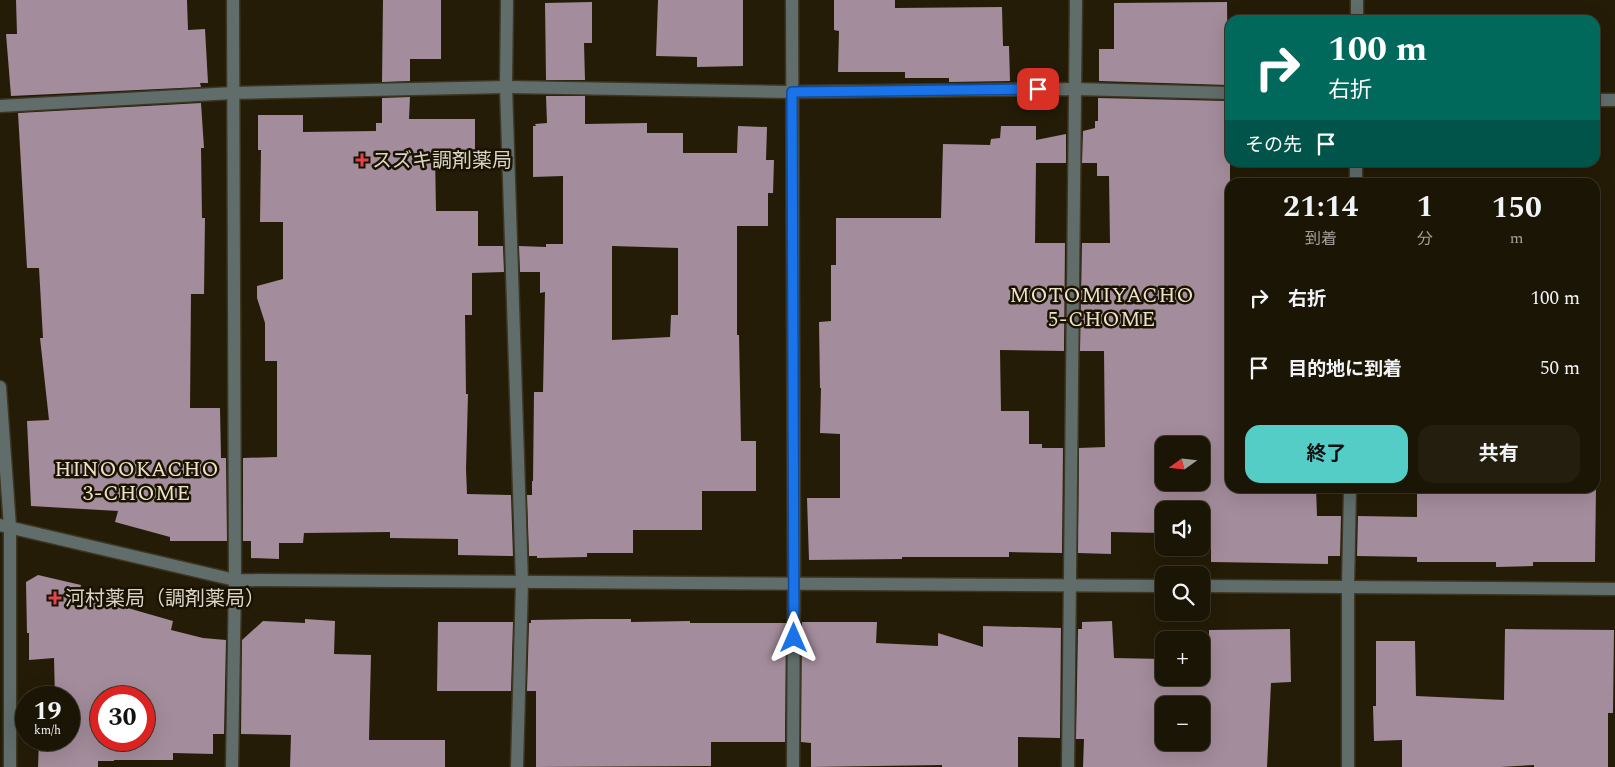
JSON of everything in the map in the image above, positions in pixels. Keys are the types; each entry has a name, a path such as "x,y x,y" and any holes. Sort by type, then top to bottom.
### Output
{"street":[{"path":"232,767 235,580 233,0"},
{"path":"508,0 506,87 522,582 517,767"},
{"path":"792,0 793,767"},
{"path":"1068,767 1076,0"},
{"path":"1357,0 1357,15"},
{"path":"0,106 233,94 506,87 792,92 1076,89 1225,94"},
{"path":"1600,100 1615,100"},
{"path":"0,387 10,767"},
{"path":"1348,767 1350,493"},
{"path":"5,526 235,580 1155,586"},
{"path":"1210,586 1615,589"}],"building":[{"path":"16,0 187,0 188,30 205,29 208,83 200,83 201,87 11,96 6,34 17,34"},
{"path":"383,0 441,0 441,59 410,59 410,81 382,82"},
{"path":"658,0 743,0 743,66 697,67 697,57 656,56"},
{"path":"834,0 895,0 895,8 1002,7 1003,46 1009,46 1010,81 949,82 949,78 905,78 905,72 838,72 839,31 834,30"},
{"path":"592,2 592,43 584,43 585,80 546,80 545,3"},
{"path":"1227,2 1227,15 1225,15 1225,85 1099,81 1099,49 1114,49 1114,3"},
{"path":"546,96 585,96 585,124 647,123 647,133 683,133 683,153 737,153 738,126 767,127 766,160 774,160 773,193 768,193 768,226 737,226 737,335 739,335 741,441 756,441 756,491 702,491 702,530 633,530 633,553 587,553 587,557 537,558 537,556 529,556 527,495 532,495 533,481 534,392 543,392 545,292 540,293 540,272 520,272 519,246 546,247 546,244 563,244 563,176 533,177 533,126 536,126 535,124 547,123","holes":["612,246 678,248 678,315 671,315 670,337 612,340"]},
{"path":"410,97 409,119 475,119 475,154 435,154 436,211 478,211 478,246 503,246 504,272 472,273 472,315 465,315 466,394 468,394 466,469 467,494 511,495 513,556 458,555 458,539 390,538 390,532 304,533 303,543 279,543 279,559 251,558 251,541 243,541 243,458 277,457 277,361 265,361 265,323 257,298 257,286 283,279 283,222 260,222 261,150 258,150 258,115 303,115 303,132 376,131 376,123 382,123 382,98"},
{"path":"1098,98 1225,101 1225,167 1230,167 1230,178 1225,178 1225,493 1316,493 1317,516 1341,516 1340,556 1328,556 1328,564 1211,562 1210,501 1155,501 1155,533 1111,532 1111,554 1078,553 1079,448 1105,447 1104,351 1080,351 1082,243 1110,243 1109,176 1097,176 1097,163 1082,163 1083,131 1095,128 1095,121 1098,121"},
{"path":"201,103 204,148 201,148 202,218 205,218 204,294 191,294 190,408 220,408 221,458 226,458 227,541 170,541 170,537 115,522 118,511 31,506 27,421 49,420 40,338 43,338 39,268 27,268 18,113"},
{"path":"1001,126 1036,126 1036,140 1066,134 1066,163 1036,163 1035,243 1065,243 1064,351 1000,350 1001,411 1029,411 1029,444 1042,444 1042,448 1063,448 1062,553 1009,552 1009,557 902,557 902,559 809,560 807,498 840,498 840,434 820,433 819,322 831,321 831,265 836,265 836,218 941,218 943,144 990,145 991,139 1000,138"},
{"path":"1417,493 1596,493 1595,562 1533,562 1533,566 1496,567 1496,562 1417,562 1417,557 1357,556 1358,516 1417,517"},
{"path":"38,575 81,585 79,594 173,621 171,630 203,638 226,640 224,734 213,734 213,754 173,753 173,760 98,761 98,767 38,767 39,751 80,751 80,686 55,686 54,658 29,660 29,633 27,633 26,582"},
{"path":"305,619 335,621 334,654 371,655 369,740 445,740 445,767 290,767 291,735 241,734 242,640 263,621 305,623"},
{"path":"631,619 631,622 786,623 785,742 711,742 711,766 536,767 536,691 527,691 529,623 531,623 531,620"},
{"path":"1112,621 1114,658 1155,659 1155,686 1210,686 1209,630 1290,629 1291,682 1271,683 1267,767 1083,767 1084,739 1076,739 1078,629 1082,629 1082,622"},
{"path":"438,622 513,622 511,691 437,691"},
{"path":"802,622 877,622 876,643 938,646 938,633 983,647 983,626 1061,628 1060,738 1018,737 1018,767 942,767 942,765 811,767 811,743 801,742"},
{"path":"1505,629 1614,630 1613,713 1608,713 1608,767 1534,767 1534,765 1402,767 1402,740 1374,741 1373,706 1376,706 1376,641 1415,641 1416,696 1504,700"}],"place":[{"name":"スズキ調剤薬局","path":"362,160"},
{"name":"河村薬局（調剤薬局）","path":"55,598"}],"district":[{"name":"MOTOMIYACHO 5-CHOME","path":"1102,307"},
{"name":"HINOOKACHO 3-CHOME","path":"137,481"}],"route":[{"path":"794,638 792,92 1038,89"}]}
